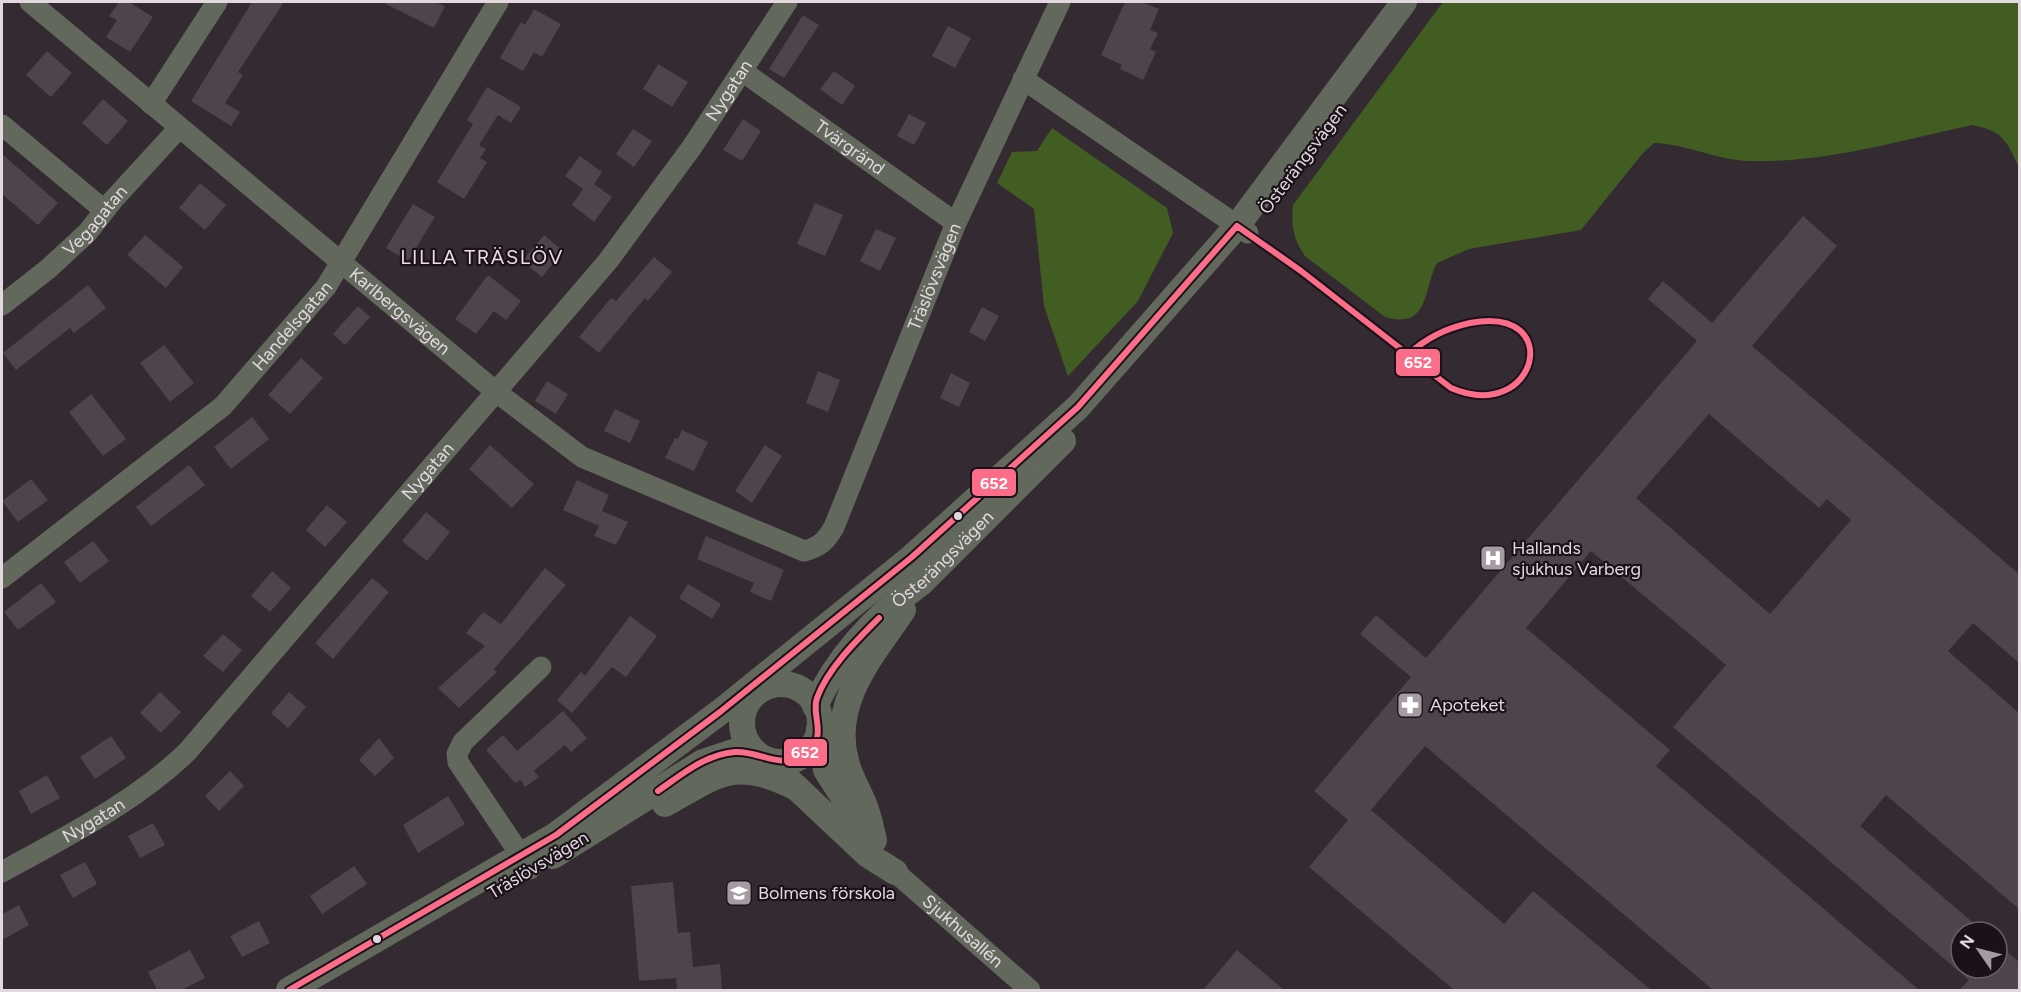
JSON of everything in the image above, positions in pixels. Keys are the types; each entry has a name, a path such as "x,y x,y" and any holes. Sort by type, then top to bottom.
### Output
{"street":[{"name":"Karlbergsvägen","path":"30,2 495,391 582,457 787,546 804,551 811,549"},
{"path":"151,104 217,2"},
{"name":"Handelsgatan","path":"2,578 223,406 326,287 498,2"},
{"name":"Nygatan","path":"2,872 137,792 167,771 187,752 608,261 658,196 787,2"},
{"name":"Träslövsvägen","path":"811,549 826,540 834,527 956,223 1060,2"},
{"name":"Österängsvägen","path":"678,744 912,557 1078,407 1242,229 1404,2"},
{"name":"Österängsvägen","path":"817,717 832,673 858,639 895,602 921,583 1077,427 1242,229 1420,2"},
{"name":"Tvärgränd","path":"742,71 956,223"},
{"path":"1023,79 1242,229"},
{"path":"2,125 104,210"},
{"name":"Vegagatan","path":"2,305 80,241 104,210 179,128"},
{"name":"Österängsvägen","path":"720,712 761,693 813,658 852,624 912,557"},
{"path":"874,840 864,805 845,759 842,737 844,719 855,682 921,583"},
{"path":"526,863 458,762 457,754 463,742 541,667"},
{"path":"796,688 804,693 817,717 826,770 833,784 895,872 868,855 746,741 742,728 744,713 761,693 796,688"},
{"path":"761,756 784,762 801,756 814,744 817,717"},
{"name":"Träslövsvägen","path":"323,990 526,863 566,828 678,744"},
{"name":"Träslövsvägen","path":"289,990 526,863 585,837 703,762 733,752 761,756"},
{"path":"585,837 609,832 637,820 713,779 737,771 760,772 796,788"},
{"name":"Sjukhusallén","path":"895,872 1030,990"}],"green space":[{"path":"1443,2 2019,2 2019,167 2002,138 1991,130 1972,125 1862,150 1778,161 1737,160 1678,146 1654,143 1643,153 1581,230 1469,249 1437,263 1423,305 1418,312 1410,318 1385,317 1305,256 1294,232 1293,205"},
{"path":"1052,128 1167,208 1173,233 1138,301 1068,376 1044,306 1034,209 997,183 1012,152 1037,151"}],"building":[{"path":"119,2 129,2 153,17 130,52 106,37 117,20 109,16"},
{"path":"252,2 284,2 238,72 243,75 225,103 240,112 231,126 191,101"},
{"path":"382,2 435,2 445,6 434,28"},
{"path":"1125,2 1142,2 1159,9 1150,30 1158,33 1150,49 1156,52 1143,80 1120,69 1122,65 1101,55"},
{"path":"534,9 561,24 542,57 534,52 523,71 500,58 521,22 525,25"},
{"path":"803,15 819,25 784,78 769,69"},
{"path":"948,26 971,38 955,68 932,56"},
{"path":"47,51 72,73 51,97 26,75"},
{"path":"658,64 688,82 672,107 643,89"},
{"path":"834,71 855,86 842,105 820,89"},
{"path":"487,87 521,107 511,123 498,115 479,145 486,149 480,158 487,162 464,199 437,182 473,124 467,120"},
{"path":"103,99 128,121 107,145 82,123"},
{"path":"909,114 926,123 914,145 897,136"},
{"path":"743,119 761,131 742,161 723,150"},
{"path":"633,129 652,141 634,167 616,154"},
{"path":"2,154 58,203 38,225 2,194"},
{"path":"580,156 602,172 594,184 612,197 594,222 572,205 583,189 565,176"},
{"path":"200,183 226,205 205,230 179,208"},
{"path":"815,203 843,215 825,256 797,244"},
{"path":"413,204 435,217 408,261 386,248"},
{"path":"1803,216 1837,246 1752,346 2019,574 2019,663 1973,623 1948,651 2019,713 2019,909 1886,795 1860,826 1970,920 1949,920 1949,963 1673,727 1726,665 1591,551 1526,628 1670,750 1656,766 1919,990 1713,990 1425,746 1371,810 1504,924 1533,891 1651,990 1454,990 1309,867 1348,820 1314,791 1411,677 1360,634 1376,615 1426,658 1697,341 1648,299 1663,281 1712,323","holes":["1709,414 1819,508 1827,499 1851,520 1770,614 1636,498"]},
{"path":"876,229 896,238 880,271 860,261"},
{"path":"145,235 183,267 166,288 127,255"},
{"path":"544,235 563,251 542,277 522,261"},
{"path":"654,257 672,272 648,301 645,298 599,353 579,337 611,298 616,301"},
{"path":"488,275 521,301 506,320 494,311 476,334 455,319"},
{"path":"88,285 106,308 74,333 70,328 16,370 3,353"},
{"path":"358,306 370,317 345,345 333,334"},
{"path":"982,307 999,316 985,341 969,332"},
{"path":"164,345 194,383 170,402 140,363"},
{"path":"301,358 323,378 290,414 268,395"},
{"path":"818,371 840,380 828,412 806,403"},
{"path":"951,373 970,383 959,407 940,398"},
{"path":"547,381 568,394 556,414 535,401"},
{"path":"91,394 126,439 103,456 69,412"},
{"path":"615,409 640,421 630,443 604,431"},
{"path":"252,417 269,439 231,469 214,447"},
{"path":"682,430 708,442 694,471 665,458 675,438 678,439"},
{"path":"490,445 534,484 512,508 469,469"},
{"path":"765,445 782,456 752,503 735,491"},
{"path":"189,465 205,485 151,526 136,507"},
{"path":"31,479 48,500 18,522 2,501"},
{"path":"577,480 609,495 602,511 628,522 616,545 594,536 599,526 563,510"},
{"path":"327,505 347,522 325,547 306,530"},
{"path":"426,512 450,532 427,561 402,541"},
{"path":"706,536 784,570 771,601 750,592 754,583 697,559"},
{"path":"93,541 109,561 80,583 64,562"},
{"path":"545,568 566,585 494,669 497,672 459,708 438,688 485,646 466,633 483,612 501,624"},
{"path":"272,571 291,588 270,612 251,596"},
{"path":"372,578 389,592 333,659 315,643"},
{"path":"41,583 56,602 18,630 4,612"},
{"path":"688,584 721,604 712,619 679,598"},
{"path":"630,616 657,636 626,677 612,667 572,713 557,700 581,672 585,676"},
{"path":"223,634 242,650 223,672 203,656"},
{"path":"160,692 181,712 161,733 140,713"},
{"path":"289,692 306,707 288,728 271,713"},
{"path":"563,711 587,738 571,752 565,745 534,771 539,777 525,787 521,780 515,783 486,750 503,735 517,751"},
{"path":"111,736 126,758 95,779 80,757"},
{"path":"379,738 394,758 375,776 359,760"},
{"path":"230,771 244,786 219,811 205,796"},
{"path":"47,775 60,798 31,814 19,791"},
{"path":"448,796 465,824 418,853 403,825"},
{"path":"153,823 165,845 140,858 128,836"},
{"path":"85,862 97,884 73,898 60,875"},
{"path":"354,866 367,884 322,914 310,896"},
{"path":"673,882 678,933 690,932 693,967 720,964 722,990 677,990 676,978 639,981 631,886"},
{"path":"19,905 29,925 2,940 2,914"},
{"path":"259,921 270,943 242,957 230,936"},
{"path":"190,950 205,978 182,990 157,990 148,972"},
{"path":"1237,950 1284,990 1203,990"},
{"path":"2009,953 2019,962 2019,990 1959,990 1969,980 2009,980"}],"transit line":[{"name":"652","path":"289,990 556,835 720,712 912,557 1078,407 1237,226 1301,271 1451,388 1481,395 1504,391 1521,379 1529,362 1529,345 1520,330 1500,322 1470,323 1437,334 1409,354"},
{"name":"652","path":"658,791 694,766 724,754 744,752 785,761 794,759 811,748 818,734 816,705 822,687 844,655 879,618"}],"place":[{"name":"Hallands sjukhus Varberg","path":"1493,558"},
{"name":"Apoteket","path":"1410,705"},
{"name":"Bolmens förskola","path":"739,893"}],"district":[{"name":"LILLA TRÄSLÖV","path":"482,257"}]}
